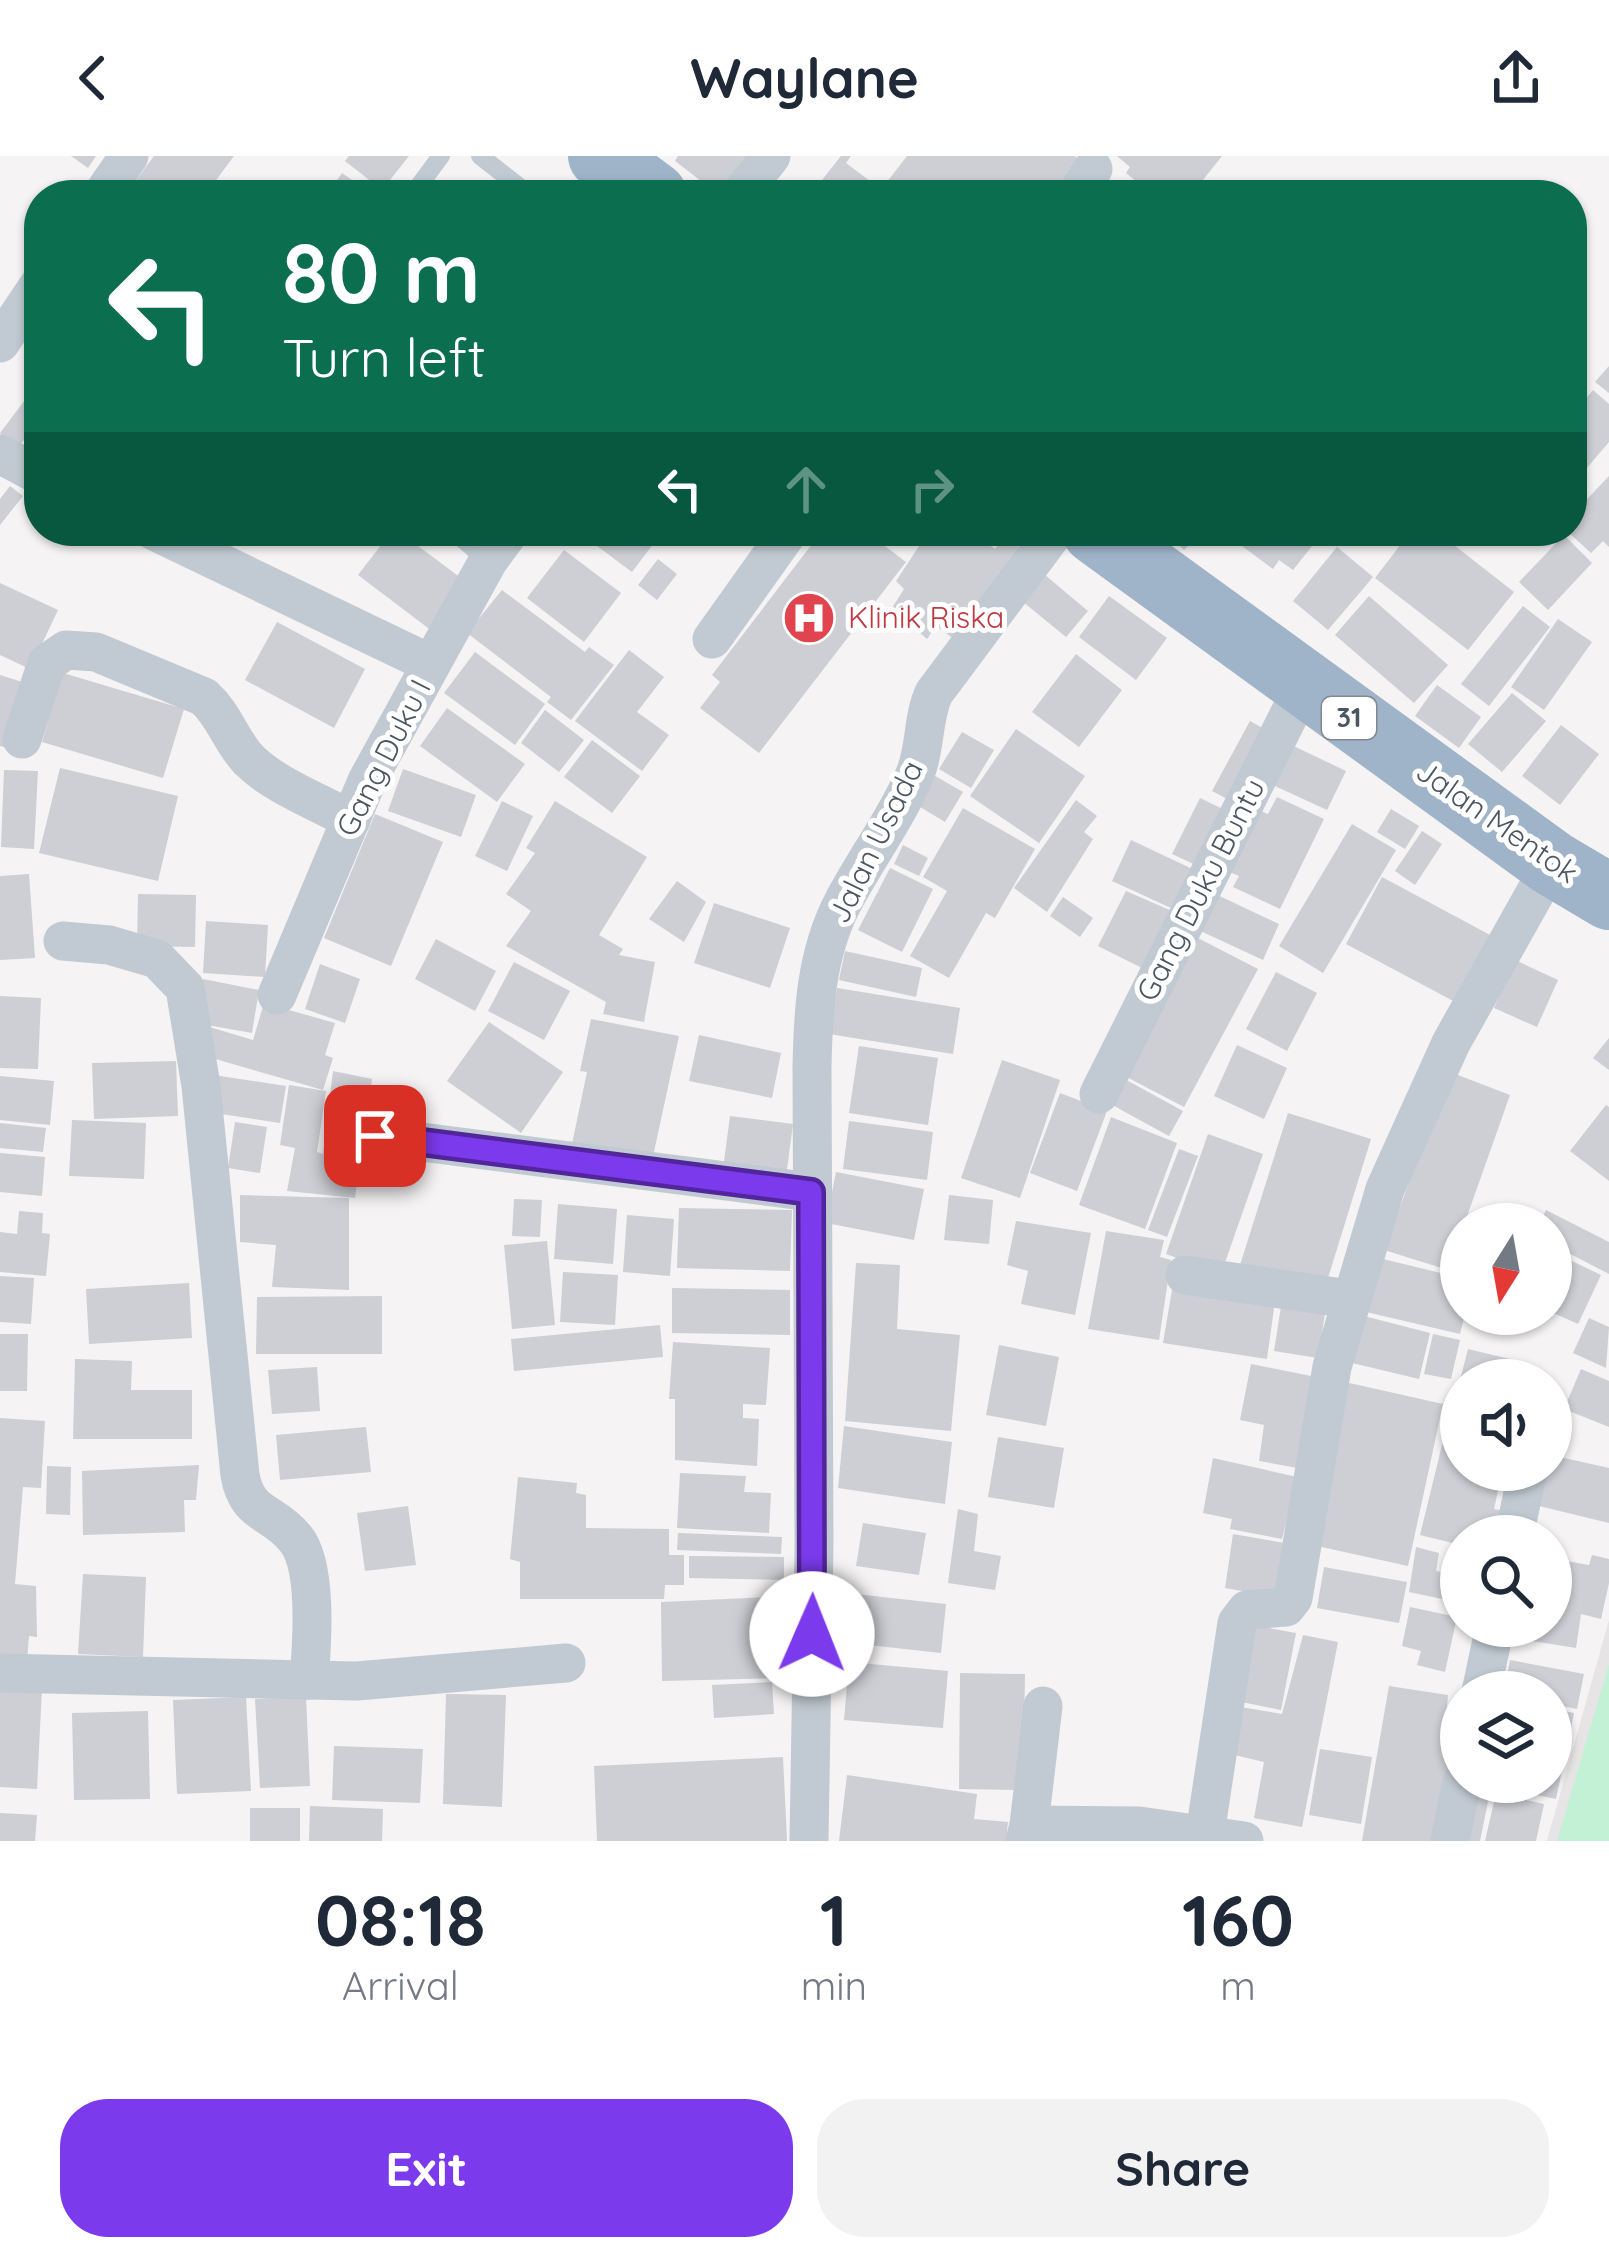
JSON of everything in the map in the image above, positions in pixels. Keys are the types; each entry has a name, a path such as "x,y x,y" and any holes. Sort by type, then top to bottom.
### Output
{"highway":[{"path":"601,156 634,180"},
{"name":"Jalan Mentok","path":"1115,546 1552,863 1609,897"}],"street":[{"path":"752,180 771,156"},
{"path":"0,343 24,307"},
{"path":"185,546 431,664"},
{"name":"Gang Duku I","path":"277,995 367,781 499,546"},
{"path":"712,639 778,546"},
{"name":"Jalan Usada","path":"809,1841 813,1008 840,908 917,768 926,710 934,693 1044,546"},
{"path":"22,739 47,664 66,650 96,652 204,697 257,768 351,820"},
{"name":"Gang Duku Buntu","path":"1099,1094 1304,685"},
{"path":"1042,1706 1027,1833 1138,1826 1224,1838 1237,1623 1246,1610 1280,1609 1293,1598 1332,1367 1384,1189 1451,1043 1552,863"},
{"path":"63,941 110,945 157,959 185,988 201,1086 239,1475 247,1500 297,1540 304,1556 309,1579 309,1680"},
{"path":"375,1136 811,1192"},
{"path":"1185,1275 1349,1299"},
{"path":"0,1673 357,1681 566,1663"},
{"path":"1450,1841 1458,1803"}],"lane":[{"path":"479,156 510,180"}],"shaded area":[{"path":"1609,1620 1609,1841 1547,1841 1558,1803 1572,1803 1572,1752"}],"green space":[{"path":"1609,1664 1609,1841 1557,1841 1572,1803"}],"building":[{"path":"71,156 96,156 88,168"},
{"path":"154,156 234,156 216,180 136,180"},
{"path":"349,156 409,156 390,180 369,180 345,161"},
{"path":"678,156 748,156 729,180 700,180 675,161"},
{"path":"841,156 851,156 846,163 869,180 822,180"},
{"path":"907,156 1075,156 1083,162 1069,180 889,180"},
{"path":"1117,156 1222,156 1203,180 1135,180 1126,173 1130,167"},
{"path":"1609,366 1609,393 1595,382"},
{"path":"1593,390 1609,404 1609,442 1587,468 1587,397"},
{"path":"24,401 24,440 17,449 0,433"},
{"path":"1609,476 1609,547 1603,541 1591,553 1583,546 1587,546 1587,499"},
{"path":"10,486 23,496 0,525 0,499"},
{"path":"380,546 418,546 469,584 432,631 358,575"},
{"path":"597,546 652,546 632,572"},
{"name":"Klinik Riska","path":"811,546 885,546 906,562 759,753 700,708 720,682 712,675"},
{"path":"919,546 1018,546 1030,555 961,644 936,626 927,639 892,608 904,589 896,581"},
{"path":"1242,546 1312,546 1293,570 1279,560 1273,569"},
{"path":"1400,546 1455,546 1514,592 1468,650 1375,578"},
{"path":"1553,546 1575,546 1592,563 1548,610 1519,582"},
{"path":"1337,547 1373,577 1328,630 1293,601"},
{"path":"564,550 621,593 584,642 527,598"},
{"path":"658,559 677,574 657,600 638,585"},
{"path":"1039,570 1088,611 1066,637 1017,597"},
{"path":"0,583 58,610 30,669 0,655"},
{"path":"502,590 585,652 589,647 614,665 571,720 547,702 551,697 467,633"},
{"path":"1109,596 1167,638 1136,680 1079,637"},
{"path":"1369,596 1448,665 1414,703 1335,635"},
{"path":"1523,606 1550,627 1489,706 1461,684"},
{"path":"1558,619 1592,642 1544,710 1511,687"},
{"path":"277,622 365,669 334,728 245,680"},
{"path":"629,650 664,677 637,712 669,735 642,771 575,721"},
{"path":"475,652 545,704 515,745 444,693"},
{"path":"1076,654 1122,690 1079,747 1032,712"},
{"path":"63,673 184,709 163,778 42,742"},
{"path":"0,675 35,686 14,750 0,746"},
{"path":"1437,685 1481,717 1459,748 1415,716"},
{"path":"1512,693 1546,721 1502,772 1468,744"},
{"path":"447,708 525,764 497,802 420,746"},
{"path":"545,710 584,740 559,772 521,743"},
{"path":"1250,721 1268,731 1231,801 1212,791"},
{"path":"1561,725 1599,754 1560,805 1522,776"},
{"path":"1016,729 1085,776 1039,843 970,796"},
{"path":"962,732 994,750 971,788 939,769"},
{"path":"592,740 640,776 612,813 564,777"},
{"path":"1285,742 1346,771 1327,810 1266,782"},
{"path":"60,768 178,796 158,881 39,853"},
{"path":"403,769 476,795 461,837 388,811"},
{"path":"4,770 38,771 34,849 1,847"},
{"path":"930,773 963,792 945,822 912,802"},
{"path":"1277,797 1324,819 1280,909 1233,887 1239,876 1220,868 1246,805 1268,814"},
{"path":"1200,798 1227,811 1200,867 1172,854"},
{"path":"1076,800 1097,816 1084,832 1093,839 1047,912 1014,888"},
{"path":"502,801 533,816 507,871 475,856"},
{"path":"555,801 647,857 599,935 623,949 619,955 655,962 644,1022 603,1014 606,1002 506,946 531,911 506,894 535,853 526,848"},
{"path":"963,808 1035,849 995,918 986,913 949,978 910,956 947,891 923,877"},
{"path":"1391,809 1419,826 1405,849 1377,832"},
{"path":"375,814 443,842 391,966 324,938"},
{"path":"1352,824 1396,850 1323,973 1279,946"},
{"path":"1422,831 1442,844 1415,885 1395,871"},
{"path":"1131,840 1201,873 1182,913 1112,881"},
{"path":"903,845 928,858 919,876 894,864"},
{"path":"890,868 933,889 902,952 858,930"},
{"path":"29,874 35,958 0,960 0,876"},
{"path":"1382,877 1492,936 1457,1003 1346,944"},
{"path":"677,881 706,902 684,942 649,919"},
{"path":"1126,891 1181,915 1152,973 1098,946"},
{"path":"1211,892 1279,924 1263,960 1194,928"},
{"path":"138,894 196,895 195,947 137,946"},
{"path":"1063,897 1093,918 1080,937 1050,916"},
{"path":"714,903 790,928 770,988 694,963"},
{"path":"206,921 268,925 265,977 203,973"},
{"path":"1192,935 1258,969 1184,1107 1119,1073"},
{"path":"436,939 496,971 475,1011 415,979"},
{"path":"845,951 922,968 916,997 839,980"},
{"path":"1515,960 1558,980 1537,1027 1494,1008"},
{"path":"514,962 570,991 544,1040 488,1011"},
{"path":"320,964 360,979 345,1023 305,1009"},
{"path":"1276,972 1317,993 1287,1051 1246,1029"},
{"path":"203,979 259,990 252,1033 196,1023"},
{"path":"837,988 960,1008 953,1054 829,1034"},
{"path":"0,996 41,998 38,1069 0,1068"},
{"path":"264,1003 335,1023 325,1055 333,1058 323,1090 198,1054 206,1026 253,1040"},
{"path":"591,1019 679,1036 652,1161 572,1144 587,1072 580,1071"},
{"path":"489,1022 563,1072 521,1133 447,1081"},
{"path":"699,1035 781,1053 772,1098 689,1081"},
{"path":"1609,1038 1609,1070 1593,1058"},
{"path":"1237,1045 1287,1068 1264,1119 1214,1096"},
{"path":"859,1046 938,1058 928,1125 849,1113"},
{"path":"1002,1060 1060,1080 1020,1198 961,1178"},
{"path":"176,1061 178,1116 94,1119 92,1063"},
{"path":"333,1071 372,1079 355,1198 287,1191 295,1148 280,1145 289,1085 326,1091 317,1152 323,1154"},
{"path":"1450,1072 1510,1095 1472,1203 1440,1203 1440,1268 1384,1250"},
{"path":"214,1075 286,1086 280,1123 208,1112"},
{"path":"0,1076 54,1081 50,1125 0,1120"},
{"path":"1119,1076 1183,1111 1169,1136 1105,1101"},
{"path":"1060,1093 1107,1111 1077,1191 1030,1173"},
{"path":"1609,1107 1609,1181 1570,1151"},
{"path":"1288,1113 1371,1139 1324,1291 1240,1265"},
{"path":"730,1116 793,1124 786,1177 723,1169"},
{"path":"1111,1117 1177,1143 1145,1229 1079,1205"},
{"path":"72,1120 146,1123 144,1179 69,1176"},
{"path":"849,1121 933,1132 927,1180 843,1169"},
{"path":"235,1122 267,1127 260,1173 228,1168"},
{"path":"0,1123 46,1128 43,1152 0,1148"},
{"path":"1208,1134 1263,1154 1221,1274 1166,1254"},
{"path":"1179,1149 1198,1156 1167,1237 1148,1230"},
{"path":"0,1153 45,1157 42,1196 0,1192"},
{"path":"836,1172 924,1189 914,1240 826,1223"},
{"path":"240,1195 349,1198 349,1290 272,1287 276,1245 240,1242"},
{"path":"949,1195 993,1200 989,1244 944,1240"},
{"path":"514,1199 542,1200 540,1237 512,1236"},
{"path":"558,1204 617,1209 613,1264 554,1259"},
{"path":"679,1208 792,1210 790,1271 677,1268"},
{"path":"19,1211 43,1213 42,1233 50,1234 46,1276 0,1272 0,1232 17,1234"},
{"path":"627,1215 674,1219 670,1276 623,1272"},
{"path":"1016,1221 1091,1233 1075,1315 1021,1304 1028,1271 1007,1265"},
{"path":"1572,1223 1609,1242 1609,1274 1572,1255"},
{"path":"1106,1231 1164,1240 1160,1257 1171,1260 1159,1340 1088,1329"},
{"path":"547,1241 555,1325 512,1329 504,1245"},
{"path":"1375,1257 1440,1273 1440,1329 1362,1311"},
{"path":"1572,1261 1601,1275 1578,1324 1572,1321"},
{"path":"856,1263 900,1265 897,1329 960,1335 951,1431 845,1421"},
{"path":"563,1272 618,1275 615,1325 560,1322"},
{"path":"0,1276 34,1278 31,1324 0,1322"},
{"path":"189,1283 192,1338 89,1344 86,1289"},
{"path":"1173,1284 1275,1301 1267,1359 1163,1343"},
{"path":"672,1288 790,1290 790,1335 672,1333"},
{"path":"382,1296 382,1354 256,1354 257,1297"},
{"path":"1282,1300 1326,1307 1318,1358 1274,1351"},
{"path":"1364,1316 1430,1333 1419,1379 1352,1363"},
{"path":"1589,1318 1609,1327 1606,1368 1573,1353"},
{"path":"660,1325 663,1357 514,1371 511,1339"},
{"path":"0,1334 28,1334 27,1391 0,1391"},
{"path":"1433,1334 1460,1340 1456,1359 1440,1359 1440,1377 1424,1374"},
{"path":"673,1342 770,1348 766,1405 743,1404 743,1418 759,1419 757,1466 675,1460 675,1399 669,1399"},
{"path":"999,1345 1059,1357 1046,1426 986,1415"},
{"path":"1468,1349 1510,1359 1465,1359"},
{"path":"75,1359 132,1361 131,1390 192,1390 192,1439 73,1439"},
{"path":"1251,1364 1321,1378 1303,1469 1259,1461 1264,1425 1240,1420"},
{"path":"317,1367 320,1411 272,1414 268,1370"},
{"path":"1581,1369 1609,1381 1609,1427 1572,1412 1572,1390"},
{"path":"1336,1380 1440,1403 1408,1566 1308,1544"},
{"path":"0,1418 45,1421 41,1488 23,1487 15,1584 36,1586 37,1637 29,1636 27,1661 0,1660"},
{"path":"844,1426 952,1442 945,1504 838,1488"},
{"path":"366,1427 371,1472 280,1480 276,1435"},
{"path":"998,1437 1064,1448 1054,1508 988,1497"},
{"path":"1440,1453 1440,1491 1498,1491 1494,1509 1528,1515 1440,1515 1440,1540 1420,1535"},
{"path":"1213,1458 1297,1477 1282,1539 1230,1529 1232,1519 1203,1513"},
{"path":"1572,1460 1609,1468 1609,1523 1535,1505 1538,1491 1572,1491"},
{"path":"199,1465 196,1500 184,1500 185,1532 83,1535 82,1471"},
{"path":"47,1466 71,1467 70,1515 46,1514"},
{"path":"680,1473 746,1476 744,1492 771,1493 769,1533 677,1528"},
{"path":"518,1477 577,1483 576,1493 586,1495 586,1528 669,1529 669,1555 684,1555 684,1585 665,1585 664,1599 520,1599 520,1562 510,1559"},
{"path":"408,1506 416,1565 365,1571 357,1513"},
{"path":"958,1509 978,1514 974,1551 1001,1556 995,1590 948,1583"},
{"path":"863,1523 926,1533 919,1575 856,1566"},
{"path":"678,1533 782,1537 781,1554 677,1550"},
{"path":"1233,1534 1296,1545 1288,1599 1225,1588"},
{"path":"1416,1547 1439,1553 1440,1599 1409,1592"},
{"path":"1592,1555 1609,1559 1601,1619 1581,1614 1576,1648 1570,1647 1572,1562 1589,1565"},
{"path":"689,1556 784,1557 784,1580 689,1578"},
{"path":"1324,1567 1407,1582 1399,1623 1317,1608"},
{"path":"83,1574 146,1577 143,1657 78,1654"},
{"path":"846,1593 946,1604 941,1653 841,1642"},
{"path":"788,1596 785,1678 662,1681 661,1602"},
{"path":"1410,1607 1440,1613 1440,1647 1450,1647 1445,1671 1417,1665 1421,1651 1402,1646"},
{"path":"1242,1623 1296,1633 1281,1710 1227,1699"},
{"path":"1303,1635 1338,1642 1302,1827 1254,1818 1264,1762 1226,1753 1235,1706 1282,1714"},
{"path":"1510,1660 1568,1671 1508,1671"},
{"path":"849,1662 948,1671 943,1728 844,1720"},
{"path":"1572,1672 1584,1674 1577,1709 1572,1708"},
{"path":"960,1673 1025,1674 1023,1790 959,1789"},
{"path":"772,1682 774,1714 714,1718 712,1685"},
{"path":"0,1686 42,1688 37,1789 0,1787"},
{"path":"1389,1686 1440,1694 1440,1803 1488,1803 1480,1841 1362,1841"},
{"path":"446,1694 506,1695 502,1807 443,1804"},
{"path":"246,1697 251,1791 177,1794 173,1700"},
{"path":"306,1697 310,1786 260,1788 255,1699"},
{"path":"148,1711 150,1799 74,1800 72,1713"},
{"path":"334,1746 423,1749 420,1803 332,1800"},
{"path":"1320,1749 1372,1757 1361,1824 1309,1815"},
{"path":"783,1757 787,1841 597,1841 594,1766"},
{"path":"847,1775 977,1794 974,1819 1008,1822 1006,1841 839,1841"},
{"path":"1494,1803 1544,1804 1536,1841 1485,1841"},
{"path":"310,1806 383,1809 382,1841 309,1841"},
{"path":"250,1808 300,1808 300,1841 250,1841"},
{"path":"0,1813 37,1815 35,1841 0,1841"}],"place":[{"name":"Klinik Riska","path":"809,618"}],"route":[{"path":"375,1136 811,1192 812,1634"}]}
